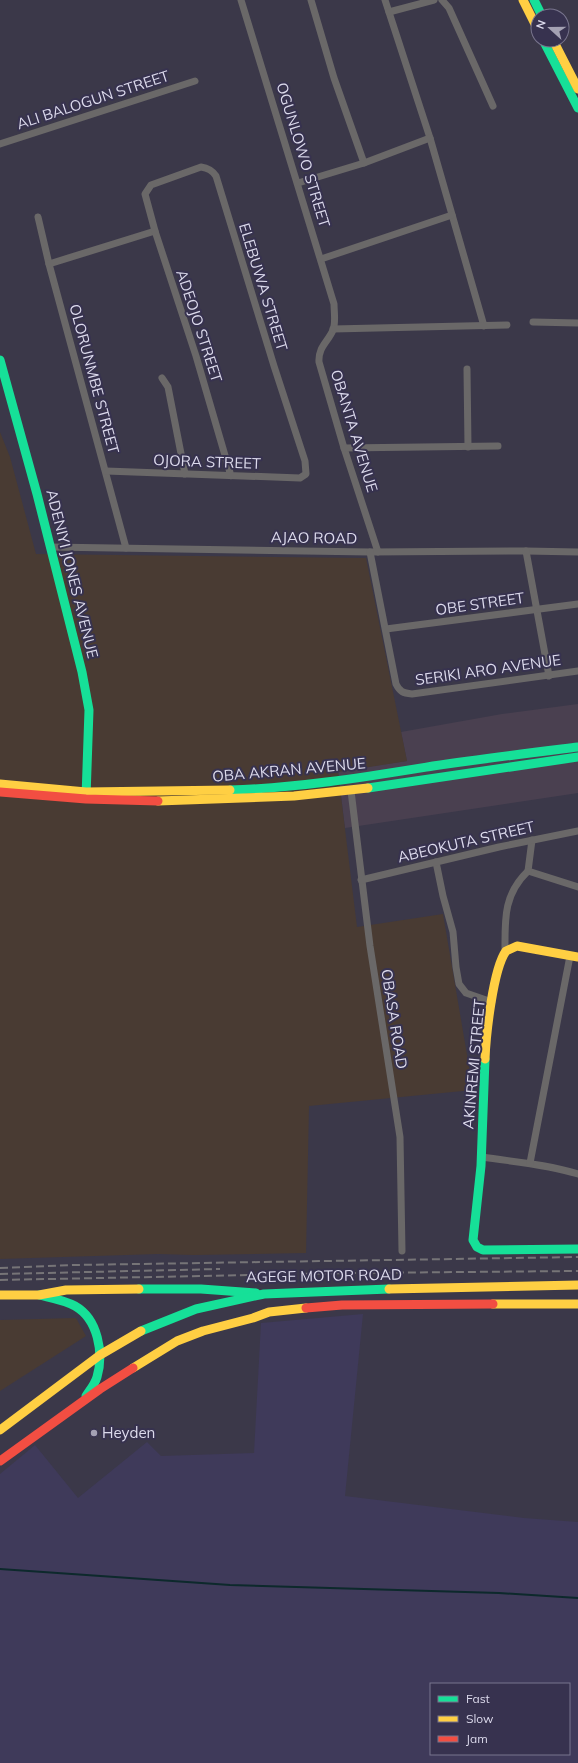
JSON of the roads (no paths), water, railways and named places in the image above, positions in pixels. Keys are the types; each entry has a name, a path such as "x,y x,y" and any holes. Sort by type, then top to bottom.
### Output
{"main road":[{"path":"523,0 530,14"},
{"path":"551,48 578,108"},
{"path":"552,48 578,89"},
{"name":"ADENIYI JONES AVENUE","path":"0,360 74,634 88,710 86,795"},
{"name":"OBA AKRAN AVENUE","path":"0,784 86,795 303,786 434,766 578,747"},
{"name":"OBA AKRAN AVENUE","path":"0,792 204,800 294,796 351,791 578,756"},
{"path":"505,952 511,947 517,946 574,957"},
{"name":"AKINREMI STREET","path":"505,952 492,1002 484,1085 482,1157 473,1240 477,1247 484,1250 578,1249"},
{"name":"AGEGE MOTOR ROAD","path":"0,1295 38,1295 66,1290 122,1289 201,1289 264,1294 356,1290 578,1286"},
{"path":"0,1430 100,1355 131,1336 189,1312 221,1303 264,1294"},
{"path":"38,1295 71,1304 86,1315 98,1339 100,1355 97,1379 81,1403"},
{"name":"AGEGE MOTOR ROAD","path":"0,1461 138,1362 177,1341 203,1331 253,1318 269,1312 342,1305 578,1304"}],"street":[{"name":"OGUNLOWO STREET","path":"241,0 321,259 334,304 334,319"},
{"path":"311,0 334,78 364,163"},
{"path":"385,0 430,138 484,326"},
{"path":"389,12 434,0"},
{"path":"442,0 449,8 493,106"},
{"name":"ALI BALOGUN STREET","path":"0,144 195,81"},
{"path":"298,183 364,163 430,138"},
{"name":"ELEBUWA STREET","path":"151,185 200,167 213,171 216,176 274,366 305,461 306,474"},
{"name":"ADEOJO STREET","path":"151,185 145,194 155,231 196,356 231,476"},
{"path":"321,259 452,215"},
{"name":"OLORUNMBE STREET","path":"38,217 49,264 126,548"},
{"path":"49,264 155,231"},
{"name":"OBANTA AVENUE","path":"334,319 333,330 321,348 319,362 344,448 378,552"},
{"path":"533,322 578,323"},
{"path":"333,330 507,325"},
{"path":"467,369 468,447"},
{"path":"162,378 168,387 185,474"},
{"path":"344,448 498,446"},
{"name":"OJORA STREET","path":"106,471 300,478 306,474"},
{"name":"AJAO ROAD","path":"50,547 370,552 526,550 578,552"},
{"path":"526,550 549,676"},
{"name":"SERIKI ARO AVENUE","path":"370,552 396,684 399,690 404,693 412,694 578,671"},
{"name":"OBE STREET","path":"386,629 578,604"},
{"name":"OBASA ROAD","path":"351,791 370,946 400,1137 402,1252"},
{"name":"ABEOKUTA STREET","path":"361,880 532,840 578,831"},
{"path":"505,952 505,919 511,893 520,878 528,871 532,840"},
{"path":"436,862 443,896 454,932 456,967 460,984 466,993 492,1002"},
{"path":"528,871 578,887"},
{"path":"530,1163 574,957"},
{"path":"482,1157 556,1167 578,1174"}],"waterway":[{"path":"0,1569 230,1585 499,1593 578,1598"}],"railway":[{"path":"0,1268 74,1265 578,1257"},
{"path":"0,1274 220,1269"},
{"path":"0,1280 351,1273 578,1271"}],"place":[{"name":"Heyden","path":"94,1433"}]}
